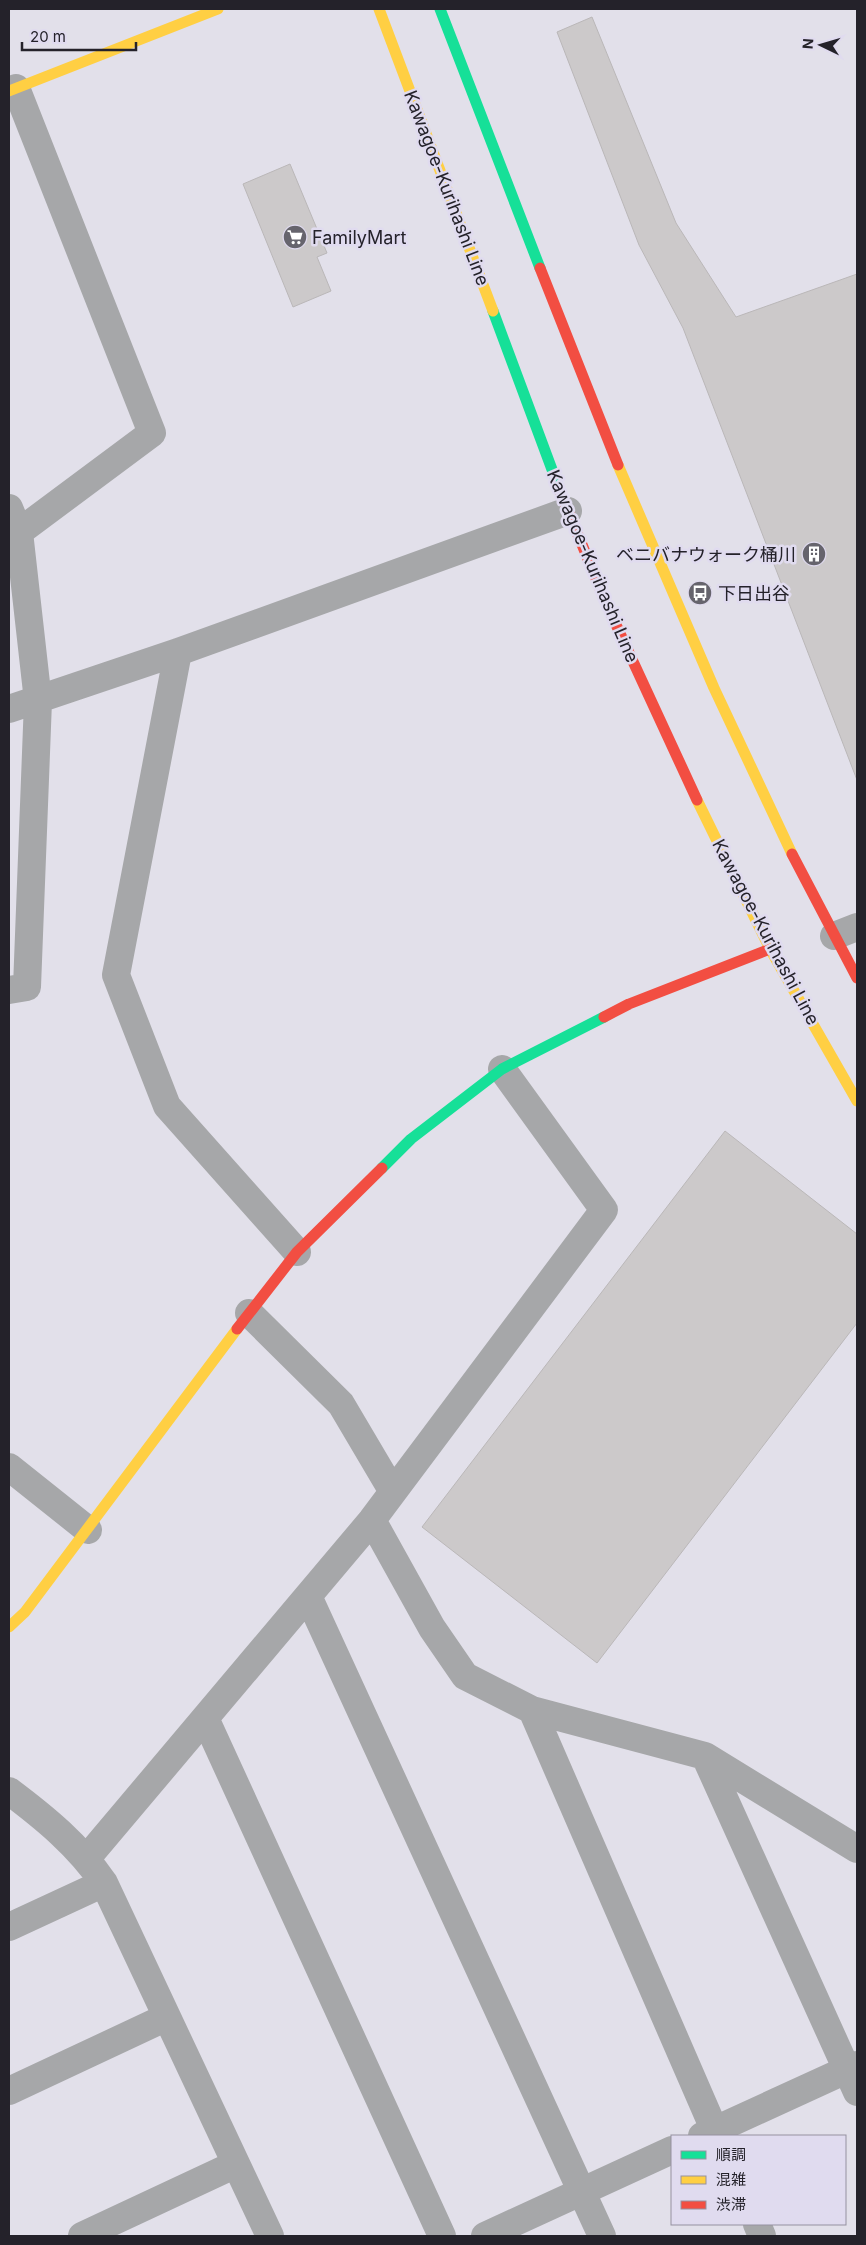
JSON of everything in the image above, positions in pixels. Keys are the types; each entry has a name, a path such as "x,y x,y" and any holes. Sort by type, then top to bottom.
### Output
{"main road":[{"path":"12,90 218,9"},
{"name":"Kawagoe-Kurihashi Line","path":"379,9 568,511 618,629 681,766 770,949 857,1101"},
{"path":"440,9 613,454 683,620 756,781 845,931 857,978"},
{"path":"9,1627 26,1612 248,1313 297,1252 411,1140 502,1069 629,1004 770,949"}],"street":[{"path":"9,990 27,987 38,700 14,520 152,433 12,90"},
{"path":"9,709 178,652 568,511"},
{"path":"178,652 116,975 167,1106 297,1252"},
{"path":"87,1858 372,1520 604,1210 502,1069"},
{"path":"248,1313 340,1404 393,1492"},
{"path":"9,1467 88,1530"},
{"path":"372,1520 432,1628 465,1676 532,1710 705,1756 857,1849"},
{"path":"308,1596 602,2236"},
{"path":"532,1710 711,2134 854,2076 705,1756"},
{"path":"205,1718 442,2236"},
{"path":"9,1791 44,1817 87,1858 104,1883 270,2236"},
{"path":"9,1927 104,1883"},
{"path":"9,2092 167,2017"},
{"path":"485,2236 671,2150"},
{"path":"82,2236 236,2164"}],"building":[{"name":"ベニバナウォーク桶川","path":"592,17 676,223 736,317 857,274 857,780 683,328 639,245 557,32"},
{"path":"290,164 327,253 317,257 331,291 293,307 243,184"},
{"path":"725,1131 857,1234 857,1323 597,1663 422,1527"}],"traffic: fast":[{"path":"440,9 540,268"},
{"path":"493,311 560,491"},
{"path":"382,1168 411,1139 502,1069 604,1017"}],"traffic: slow":[{"path":"9,91 218,9"},
{"path":"379,9 493,311"},
{"path":"618,465 714,688 792,854"},
{"path":"697,800 770,949 857,1101"},
{"path":"9,1627 25,1612 237,1329"}],"traffic: jam":[{"path":"540,268 618,465"},
{"path":"560,491 606,603 697,800"},
{"path":"792,854 857,978"},
{"path":"604,1017 629,1004 770,949"},
{"path":"237,1329 297,1252 382,1168"}],"place":[{"name":"FamilyMart","path":"295,237"},
{"name":"ベニバナウォーク桶川","path":"814,554"},
{"name":"下日出谷","path":"700,593"}]}
